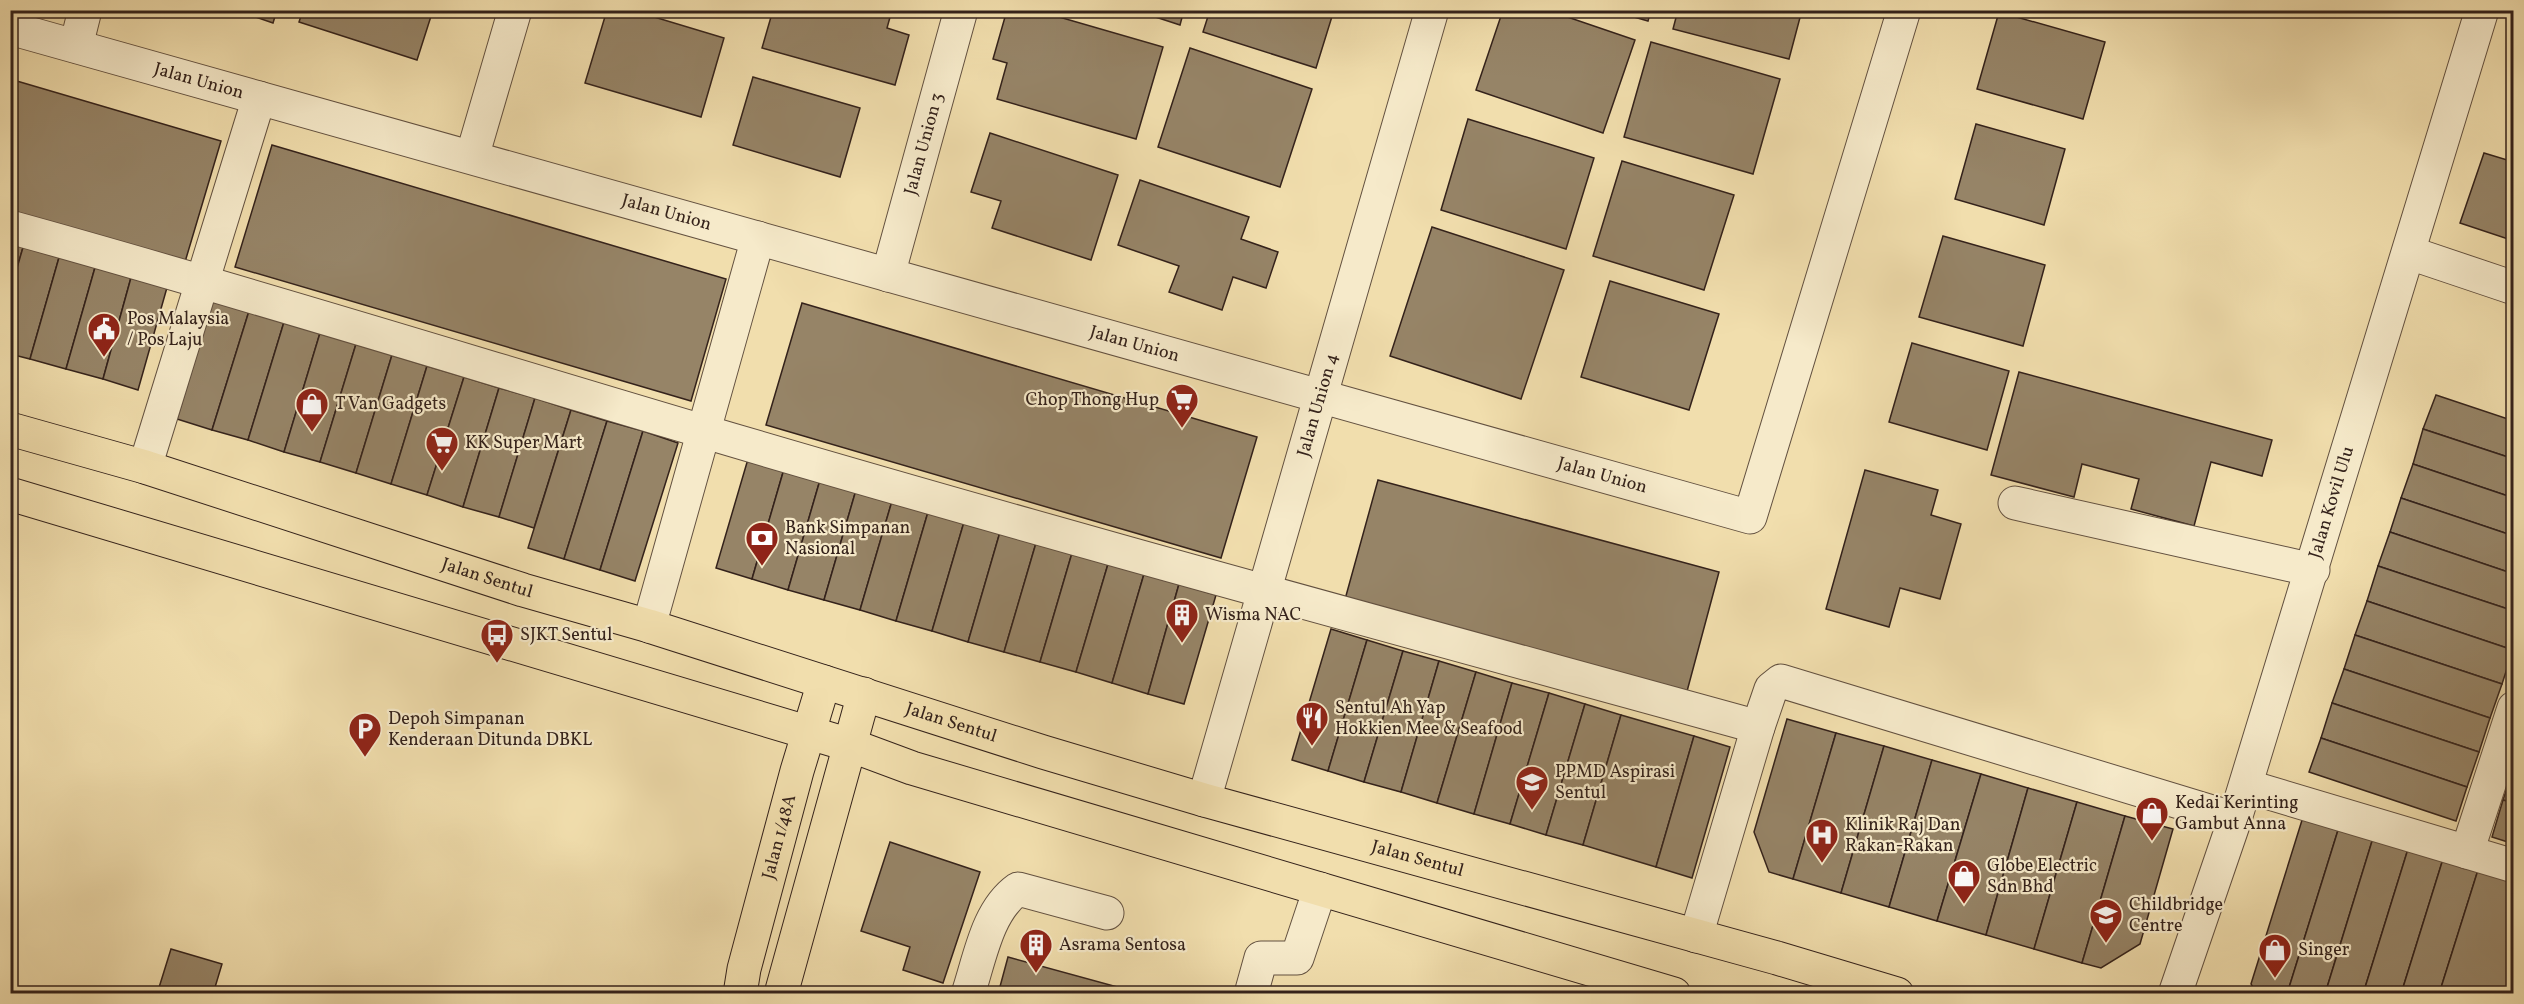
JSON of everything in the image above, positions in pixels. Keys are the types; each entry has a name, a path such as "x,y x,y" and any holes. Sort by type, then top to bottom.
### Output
{"main road":[{"name":"Jalan Sentul","path":"10,429 146,467 523,590 649,626 1043,752 1204,800 1897,993"},
{"path":"10,494 850,745 912,768 1320,889 1599,983 1674,993"},
{"name":"Jalan 1/48A","path":"740,993 744,969 824,682"},
{"path":"781,993 864,694"}],"street":[{"path":"76,46 85,10"},
{"path":"472,157 515,10"},
{"name":"Jalan Union 3","path":"888,275 962,10"},
{"name":"Jalan Union 4","path":"1204,800 1432,10"},
{"name":"Jalan Union","path":"10,28 1750,517 1904,10"},
{"name":"Jalan Kovil Ulu","path":"2175,993 2246,786 2482,10"},
{"path":"146,467 260,98"},
{"path":"10,227 202,280 704,432 1264,591 1758,727"},
{"path":"649,626 758,238"},
{"path":"2409,253 2514,288"},
{"path":"2015,503 2313,570"},
{"path":"1696,936 1758,727 1771,689 1780,681 2235,819"},
{"path":"2467,852 2514,708"},
{"path":"2246,786 2514,866"},
{"path":"968,993 996,910 1007,896 1018,889 1107,913"},
{"path":"1251,993 1262,958 1297,958 1320,889"}],"building":[{"path":"235,10 277,10 273,23"},
{"path":"303,10 433,10 417,60 299,22"},
{"path":"607,10 631,10 724,38 701,117 585,83"},
{"path":"773,10 892,10 887,28 909,35 895,85 762,48"},
{"path":"1007,10 1035,10 1163,47 1136,139 997,99 1007,63 993,59"},
{"path":"1134,10 1184,10 1180,25"},
{"path":"1210,10 1334,10 1316,68 1203,32"},
{"path":"1503,10 1547,10 1635,40 1603,133 1476,90"},
{"path":"1610,10 1651,10 1648,21"},
{"path":"1678,10 1802,10 1789,59 1673,29"},
{"path":"1999,12 2105,42 2083,119 1977,89"},
{"path":"1651,42 1780,79 1753,174 1624,137"},
{"path":"1190,48 1312,89 1280,187 1158,147"},
{"path":"753,77 860,108 840,177 733,145"},
{"path":"10,79 221,141 185,262 10,211"},
{"path":"1468,119 1594,158 1566,249 1441,210"},
{"path":"1976,124 2065,149 2044,225 1955,199"},
{"path":"990,133 1118,175 1091,260 992,228 1001,201 971,192"},
{"path":"272,145 726,279 691,401 235,267"},
{"path":"2484,153 2514,162 2514,241 2460,223"},
{"path":"1622,161 1734,195 1704,290 1593,256"},
{"path":"1140,180 1249,217 1241,239 1278,252 1266,288 1233,277 1222,310 1169,292 1179,266 1118,245"},
{"path":"1432,227 1564,270 1521,399 1390,356"},
{"path":"1943,236 2045,265 2023,346 1919,317"},
{"path":"10,240 24,244 10,292"},
{"path":"24,244 60,254 30,359 10,354 10,292"},
{"path":"60,254 96,264 66,369 30,359"},
{"path":"96,264 132,274 103,379 66,369"},
{"path":"132,274 168,284 138,390 103,379"},
{"path":"1610,281 1719,314 1689,410 1581,377"},
{"path":"213,300 249,311 212,430 177,419"},
{"path":"802,303 1257,437 1221,558 766,425"},
{"path":"249,311 284,322 248,440 212,430"},
{"path":"284,322 320,333 284,452 248,440"},
{"path":"320,333 356,344 320,462 284,452"},
{"path":"1912,343 2009,371 1987,450 1889,422"},
{"path":"356,344 392,355 356,473 320,462"},
{"path":"392,355 427,366 391,484 356,473"},
{"path":"427,366 464,377 427,495 391,484"},
{"path":"2019,372 2272,440 2262,476 2211,462 2194,526 2131,509 2139,479 2082,464 2074,497 1991,475"},
{"path":"464,377 499,388 463,507 427,495"},
{"path":"499,388 535,398 499,517 463,507"},
{"path":"2436,395 2514,421 2514,459 2423,429"},
{"path":"535,398 571,410 534,528 499,517"},
{"path":"571,410 607,421 564,559 528,548"},
{"path":"607,421 643,431 600,570 564,559"},
{"path":"2423,429 2514,459 2514,498 2413,464"},
{"path":"643,431 678,443 635,581 600,570"},
{"path":"748,459 784,469 752,579 716,568"},
{"path":"2413,464 2514,498 2514,536 2401,498"},
{"path":"784,469 820,480 788,590 752,579"},
{"path":"1865,470 1938,490 1931,515 1961,524 1940,599 1900,588 1889,627 1826,609"},
{"path":"820,480 856,490 824,600 788,590"},
{"path":"1378,480 1719,572 1686,695 1344,603"},
{"path":"856,490 892,501 860,610 824,600"},
{"path":"2401,498 2514,536 2514,574 2390,532"},
{"path":"892,501 928,512 896,621 860,610"},
{"path":"928,512 964,522 932,631 896,621"},
{"path":"964,522 1000,532 968,642 932,631"},
{"path":"1000,532 1036,543 1004,652 968,642"},
{"path":"2390,532 2514,574 2514,611 2378,566"},
{"path":"1036,543 1072,553 1040,662 1004,652"},
{"path":"1072,553 1108,564 1076,672 1040,662"},
{"path":"1108,564 1144,574 1112,683 1076,672"},
{"path":"2378,566 2514,611 2513,650 2367,601"},
{"path":"1144,574 1179,584 1148,694 1112,683"},
{"name":"Wisma NAC","path":"1179,584 1216,595 1184,704 1148,694"},
{"path":"2367,601 2513,650 2502,684 2355,635"},
{"path":"1331,629 1367,640 1328,771 1292,760"},
{"path":"2355,635 2502,684 2490,718 2344,669"},
{"path":"1367,640 1403,651 1364,782 1328,771"},
{"path":"1403,651 1439,661 1401,792 1364,782"},
{"path":"1439,661 1476,672 1437,803 1401,792"},
{"path":"2344,669 2490,718 2479,752 2332,703"},
{"path":"1476,672 1512,683 1474,814 1437,803"},
{"path":"1512,683 1549,693 1510,824 1474,814"},
{"path":"1549,693 1585,704 1546,835 1510,824"},
{"path":"2332,703 2479,752 2467,787 2321,738"},
{"path":"1585,704 1621,715 1583,845 1546,835"},
{"path":"1621,715 1694,736 1656,867 1583,845"},
{"path":"1787,719 1836,733 1793,879 1769,872 1754,832"},
{"path":"1836,733 1884,746 1841,893 1793,879"},
{"path":"1694,736 1730,747 1692,878 1656,867"},
{"path":"2321,738 2467,787 2456,821 2309,772"},
{"path":"1884,746 1932,760 1889,907 1841,893"},
{"path":"1932,760 1981,774 1937,921 1889,907"},
{"path":"2514,767 2514,803 2503,800"},
{"path":"1981,774 2028,788 1986,935 1937,921"},
{"path":"2028,788 2077,802 2034,949 1986,935"},
{"path":"2503,800 2514,803 2514,844 2492,837"},
{"path":"2077,802 2125,816 2082,963 2034,949"},
{"path":"2125,816 2173,829 2140,944 2101,968 2082,963"},
{"path":"2303,817 2339,827 2287,994 2257,994 2251,984"},
{"path":"2339,827 2373,838 2325,994 2287,994"},
{"path":"2373,838 2408,849 2363,994 2325,994"},
{"path":"890,842 980,872 943,983 903,970 910,947 861,931"},
{"path":"2408,849 2443,859 2401,994 2363,994"},
{"path":"2443,859 2478,870 2439,994 2401,994"},
{"path":"2478,870 2514,881 2514,994 2439,994"},
{"path":"171,949 222,964 213,994 157,994"},
{"name":"Asrama Sentosa","path":"1008,957 1132,991 1131,994 998,994"}],"place":[{"name":"Pos Malaysia / Pos Laju","path":"104,358"},
{"name":"Chop Thong Hup","path":"1182,429"},
{"name":"T Van Gadgets","path":"312,433"},
{"name":"KK Super Mart","path":"442,472"},
{"name":"Bank Simpanan Nasional","path":"762,567"},
{"name":"Wisma NAC","path":"1182,644"},
{"name":"SJKT Sentul","path":"497,664"},
{"name":"Sentul Ah Yap Hokkien Mee & Seafood","path":"1312,747"},
{"name":"Depoh Simpanan Kenderaan Ditunda DBKL","path":"365,758"},
{"name":"PPMD Aspirasi Sentul","path":"1532,811"},
{"name":"Kedai Kerinting Gambut Anna","path":"2152,842"},
{"name":"Klinik Raj Dan Rakan-Rakan","path":"1822,864"},
{"name":"Globe Electric Sdn Bhd","path":"1964,905"},
{"name":"Childbridge Centre","path":"2106,944"},
{"name":"Asrama Sentosa","path":"1036,974"},
{"name":"Singer","path":"2275,979"}]}
